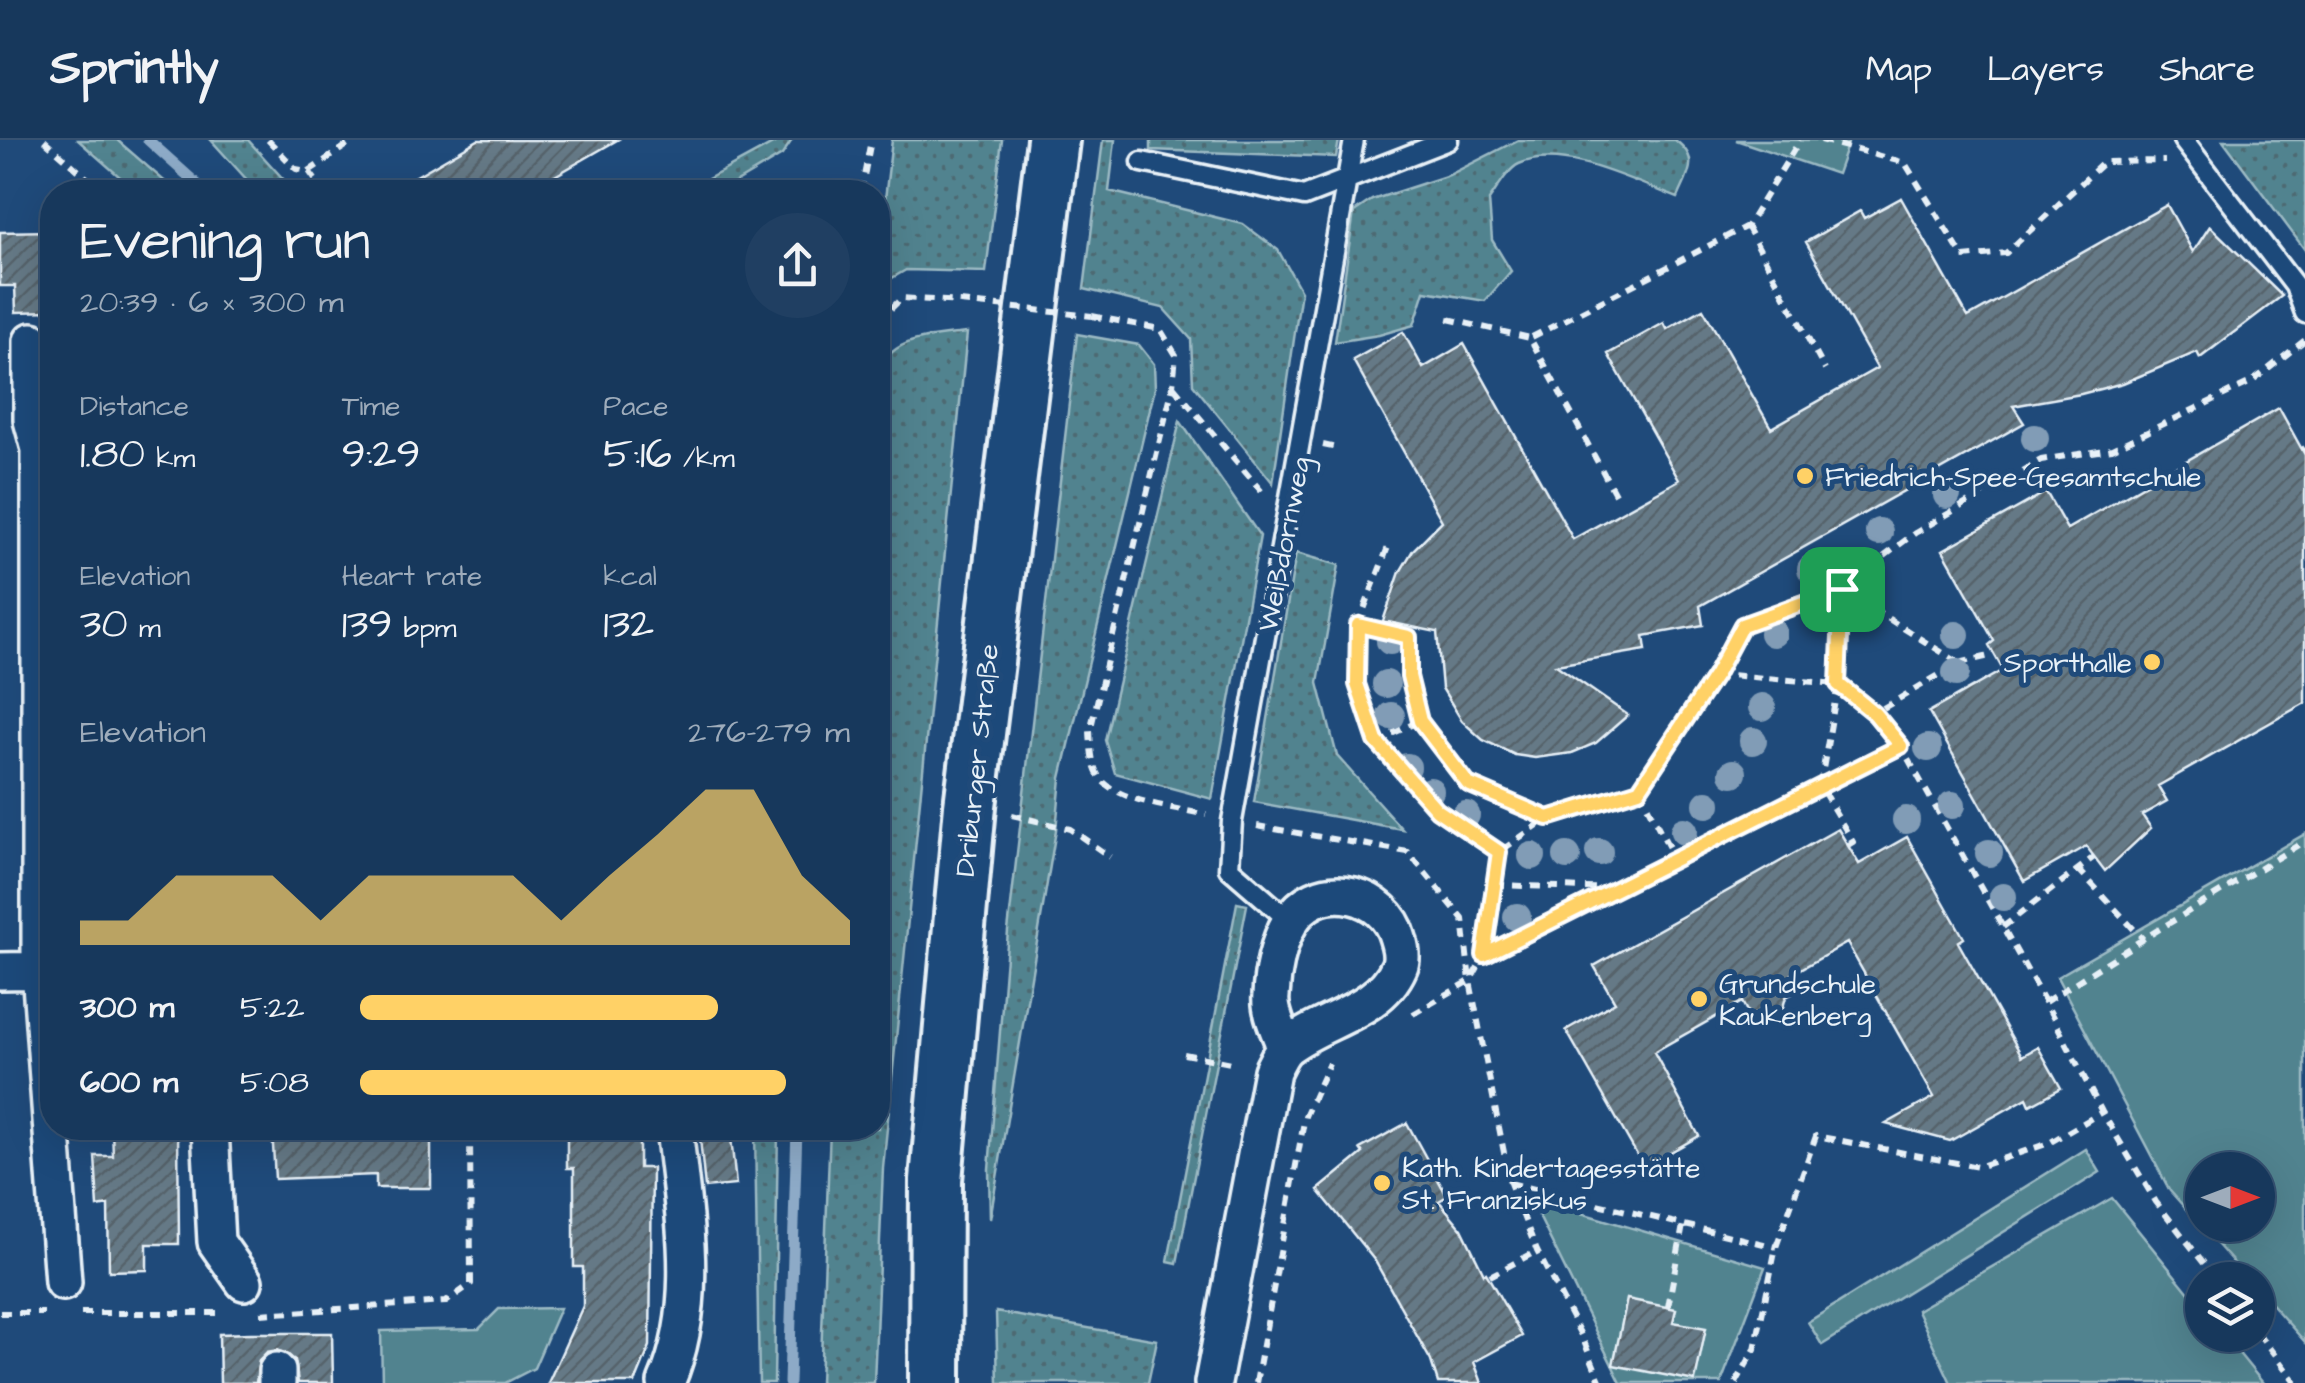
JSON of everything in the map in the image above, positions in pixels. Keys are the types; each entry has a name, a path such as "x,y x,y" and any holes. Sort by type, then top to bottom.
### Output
{"main road":[{"name":"Driburger Straße","path":"935,1383 936,1180 970,806 1053,140"}],"street":[{"path":"32,341 32,420 40,437"},
{"path":"1213,1383 1278,1059 1270,1000 1278,954 1290,921 1303,907 1324,896 1350,893 1368,899 1388,914 1398,938 1402,962 1391,984 1278,1059"},
{"path":"0,972 40,970"},
{"path":"52,1140 58,1303"},
{"path":"211,1140 216,1242 242,1297"},
{"path":"666,1383 680,1350 688,1266 675,1140"}],"lane":[{"name":"Weißdornweg","path":"1290,921 1229,868 1232,821 1354,140"},
{"path":"1142,162 1304,196 1448,140"},
{"path":"2183,140 2295,286 2305,313"}],"path":[{"path":"44,140 90,180"},
{"path":"268,140 296,169 308,171 315,180"},
{"path":"308,171 354,140"},
{"path":"863,180 871,140"},
{"path":"1448,319 1530,338 1747,226 1800,140"},
{"path":"1821,140 1905,163 1962,257 2006,253 2104,162 2202,161"},
{"path":"1747,226 1825,370"},
{"path":"890,308 902,298 960,302 1092,316 1160,329 1176,355 1173,386 1090,731 1092,756 1100,778 1121,795 1232,821 1408,852 1463,918 1470,982 1510,1182 1537,1252 1583,1339 1601,1383"},
{"path":"1530,338 1614,494"},
{"path":"1408,1017 1470,982 1484,955 1499,852 1548,818 1639,790 1716,674 1742,625 1842,589 1916,532 2041,460 2112,448 2253,381 2305,340"},
{"path":"1173,386 1286,521"},
{"path":"1388,547 1358,625 1357,684 1376,741 1437,810 1499,852"},
{"path":"1842,589 1959,663"},
{"path":"1842,589 1838,684 1820,786 1853,842 1848,845"},
{"path":"1358,625 1409,637 1409,676 1420,721 1468,784 1548,818"},
{"path":"1875,714 1959,663 1994,655"},
{"path":"1716,674 1838,684 1875,714 1901,746 2046,1002 2102,1112 2156,1202 2203,1262"},
{"path":"1376,741 1420,721"},
{"path":"1484,955 1901,746"},
{"path":"1639,790 1676,861"},
{"path":"970,806 1070,829 1110,857"},
{"path":"2046,1002 2305,841"},
{"path":"2003,927 2094,857"},
{"path":"2078,870 2143,939"},
{"path":"1495,885 1619,889"},
{"path":"1184,1054 1278,1059"},
{"path":"1256,1383 1306,1116 1330,1062"},
{"path":"1736,1383 1755,1349 1776,1248 1816,1136 1978,1167 2049,1143 2102,1112"},
{"path":"259,1314 446,1302 471,1284 470,1140"},
{"path":"1510,1182 1776,1248"},
{"path":"1668,1307 1683,1224"},
{"path":"1490,1276 1537,1252"},
{"path":"0,1313 58,1303 242,1297 276,1314"},
{"path":"2272,1352 2296,1383"}],"green space":[{"path":"78,140 117,140 163,180 123,180"},
{"path":"211,140 248,140 284,180 247,180"},
{"path":"780,140 792,140 782,155 740,180 706,180"},
{"path":"892,140 1002,140 986,272 906,270 890,279 887,180"},
{"path":"1103,140 1115,140 1109,191 1243,224 1278,250 1301,291 1273,483 1193,384 1191,339 1163,308 1084,289"},
{"path":"1151,140 1339,140 1336,157 1151,150"},
{"path":"1518,140 1675,140 1688,154 1690,167 1678,198 1578,162 1537,159 1519,164 1489,200 1492,240 1511,271 1485,301 1425,291 1414,325 1335,342 1354,212 1372,200 1449,175"},
{"path":"1736,140 1849,140 1837,174"},
{"path":"2223,140 2305,140 2305,250"},
{"path":"967,333 890,1098 890,354 901,346"},
{"path":"1077,334 1139,345 1154,364 1155,388 1061,778 1056,830 990,1219 989,1169 1008,931"},
{"path":"1180,421 1260,536 1212,799 1115,773 1105,740"},
{"path":"1296,553 1339,565 1318,683 1337,756 1402,829 1254,802"},
{"path":"2305,834 2305,1342 2275,1308 2275,1262 2233,1262 2215,1242 2275,1242 2275,1152 2185,1152 2185,1208 2170,1191 2057,977"},
{"path":"1237,903 1247,905 1177,1263 1168,1261"},
{"path":"755,1140 778,1140 774,1383 759,1383"},
{"path":"830,1140 886,1140 874,1383 820,1383"},
{"path":"2086,1149 2100,1172 1822,1345 1808,1322"},
{"path":"1530,1198 1765,1267 1721,1383 1621,1383"},
{"path":"2112,1198 2185,1288 2185,1352 2238,1352 2263,1383 1951,1383 1917,1310"},
{"path":"560,1308 534,1368 505,1383 382,1383 381,1331 479,1329 499,1309"},
{"path":"996,1312 1157,1340 1148,1383 998,1383"}],"building":[{"path":"478,140 617,140 548,180 410,180"},
{"name":"Friedrich-Spee-Gesamtschule","path":"1901,198 1968,317 2167,205 2193,252 2210,226 2282,296 2200,358 2197,352 2123,383 2013,406 2024,423 1700,606 1703,625 1644,636 1646,650 1556,665 1628,715 1596,743 1572,753 1535,758 1515,755 1483,740 1462,721 1442,688 1437,632 1383,621 1400,572 1413,550 1442,521 1353,360 1403,332 1423,368 1464,344 1573,539 1679,480 1608,354 1664,323 1667,329 1703,309 1771,428 1877,368 1806,242 1860,211 1864,218"},
{"path":"40,231 40,311 16,312 15,286 0,286 0,232"},
{"name":"Sporthalle","path":"2279,408 2305,455 2305,703 2158,786 2167,801 2142,815 2151,828 2105,871 2086,846 2024,881 1929,712 2003,670 1989,645 1994,641 1943,550 2046,492 2067,529"},
{"name":"Grundschule Kaukenberg","path":"1838,829 1859,864 1907,837 1964,938 1958,942 2022,1056 2038,1047 2061,1088 2030,1105 2027,1098 1950,1141 1886,1124 1934,1097 1847,943 1792,974 1801,989 1786,997 1781,1014 1765,1008 1750,1017 1742,1002 1654,1052 1699,1136 1644,1167 1566,1030 1615,1002 1594,966"},
{"path":"1407,1123 1447,1196 1439,1201 1462,1229 1522,1336 1474,1362 1482,1383 1438,1383 1431,1361 1375,1261 1318,1190 1363,1153 1360,1149"},
{"path":"112,1140 178,1140 179,1244 147,1244 147,1270 109,1271 108,1205 98,1207 95,1156 113,1156"},
{"path":"273,1140 431,1140 431,1188 376,1188 376,1175 275,1179"},
{"path":"567,1140 639,1140 639,1168 652,1168 650,1346 635,1383 548,1383 583,1306 583,1267 574,1267 574,1168 567,1168"},
{"path":"700,1140 731,1140 736,1185 705,1188"},
{"path":"1627,1299 1676,1309 1673,1322 1706,1328 1695,1381 1613,1365"},
{"path":"332,1333 333,1383 298,1383 295,1360 278,1350 267,1352 259,1360 256,1383 220,1383 219,1334"}],"waterway":[{"path":"148,140 193,180"},
{"path":"789,1383 797,1140"}],"place":[{"name":"Friedrich-Spee-Gesamtschule","path":"1805,476"},
{"name":"Sporthalle","path":"2152,662"},
{"name":"Grundschule Kaukenberg","path":"1699,999"},
{"name":"Kath. Kindertagesstätte St. Franziskus","path":"1382,1183"}],"route":[{"path":"1842,589 1838,684 1875,714 1901,746 1484,955 1499,852 1437,810 1376,741 1357,684 1358,625 1409,637 1409,676 1420,721 1468,784 1548,818 1639,790 1716,674 1742,625 1842,589"}]}
